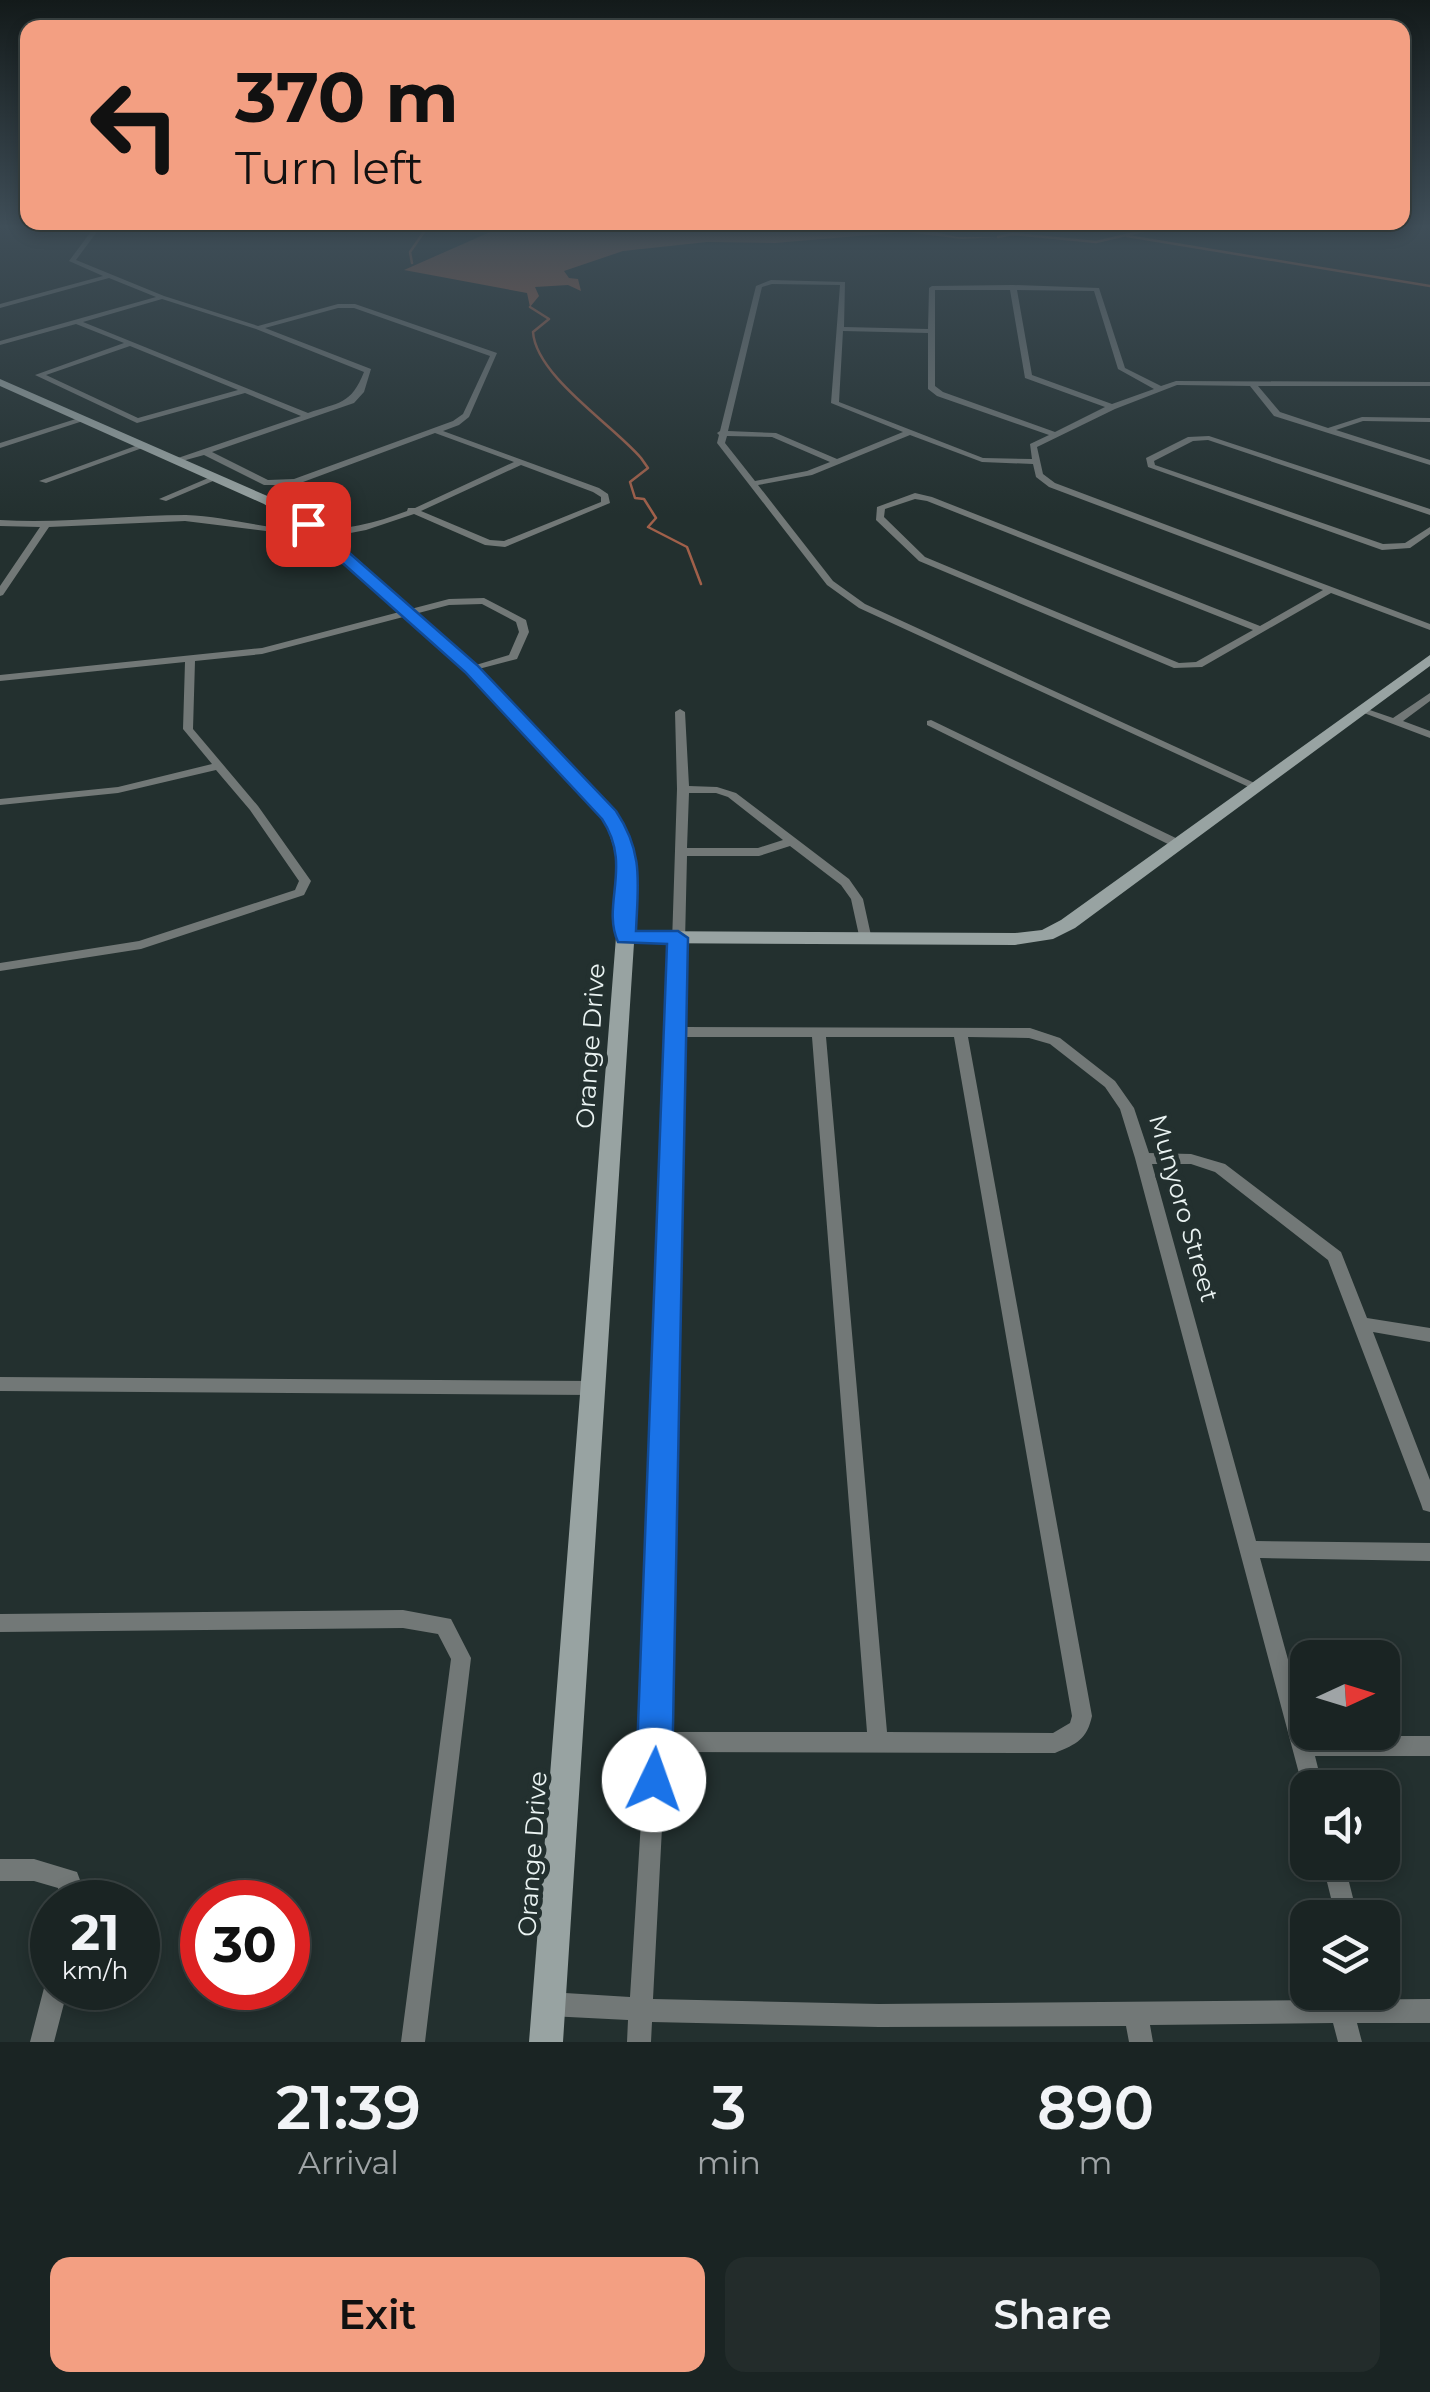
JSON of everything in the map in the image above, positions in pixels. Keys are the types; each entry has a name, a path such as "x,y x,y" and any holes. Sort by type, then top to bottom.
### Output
{"street":[{"path":"0,343 69,324"},
{"path":"84,324 308,416"},
{"path":"178,461 351,400 360,392 368,372 247,324"},
{"path":"258,328 271,324"},
{"path":"206,452 266,483 281,485 466,415 492,352 410,324"},
{"path":"750,324 721,432 723,447 830,583 852,600 1255,786"},
{"path":"840,324 832,402 908,434 988,461 1035,462"},
{"path":"931,324 931,387 940,394 1052,434"},
{"path":"1019,324 1028,376 1112,407"},
{"path":"1107,324 1122,369 1159,388"},
{"path":"840,328 931,332"},
{"path":"132,343 39,375 136,421 247,390"},
{"name":"Orange Drive","path":"0,382 283,509 321,534 471,668 609,816 624,838 628,864 625,937 546,2042"},
{"path":"1430,384 1183,382 1112,407 1034,444 1039,475 1052,485 1430,627"},
{"path":"1252,382 1273,412 1430,463"},
{"path":"0,446 82,420"},
{"path":"1326,431 1354,420 1430,420"},
{"path":"412,510 488,543 505,544 606,503 605,496 596,490 517,464 434,430"},
{"path":"721,432 773,436 838,462"},
{"path":"752,484 804,474 908,434"},
{"path":"1430,512 1209,438 1191,439 1149,460 1152,467 1382,547 1407,546 1430,530"},
{"path":"42,481 141,447"},
{"path":"0,523 44,526 184,518 321,534 362,527 412,510 517,464"},
{"path":"162,499 216,478"},
{"path":"1259,629 929,499 915,496 882,507 879,518 922,559 1157,660 1198,665 1330,590"},
{"path":"0,594 44,526"},
{"path":"0,678 292,645 450,602 484,601 521,620 524,632 513,657 471,668"},
{"path":"0,967 126,948 274,904 300,892 305,881 186,723 190,658"},
{"path":"625,937 866,940 1046,935 1068,924 1430,659"},
{"path":"1395,722 1430,696"},
{"path":"1361,710 1430,736"},
{"path":"640,2042 656,1742 683,789 680,712"},
{"path":"931,723 1178,844"},
{"path":"0,802 118,790 219,766"},
{"path":"683,789 718,790 732,795 851,888 866,940"},
{"path":"680,852 759,852 790,842"},
{"name":"Munyoro Street","path":"676,1032 1030,1032 1055,1040 1120,1096 1143,1158 1290,1701"},
{"path":"656,1742 1056,1742 1078,1729 1082,1716 960,1033"},
{"path":"819,1035 878,1744"},
{"path":"1143,1158 1192,1159 1220,1168 1312,1235 1343,1269 1430,1504"},
{"path":"1363,1324 1430,1335"},
{"path":"0,1384 594,1388"},
{"path":"1249,1549 1430,1552"},
{"path":"0,1623 403,1620 444,1626 461,1658 413,2042"},
{"path":"1400,1746 1430,1746"},
{"path":"0,1870 34,1870 69,1880"},
{"path":"548,2004 640,2010 1136,2016 1348,2010"},
{"path":"1400,2006 1430,2011"},
{"path":"42,2042 50,2010"},
{"path":"1342,2012 1350,2042"},
{"path":"1136,2016 1140,2042"}],"waterway":[{"path":"542,324 533,332 547,366 641,458 648,468 630,482 635,498 644,499 656,518 648,527 687,547 701,584"}],"route":[{"path":"308,524 471,668 609,816 624,838 628,864 625,937 678,938 654,1780"}]}
